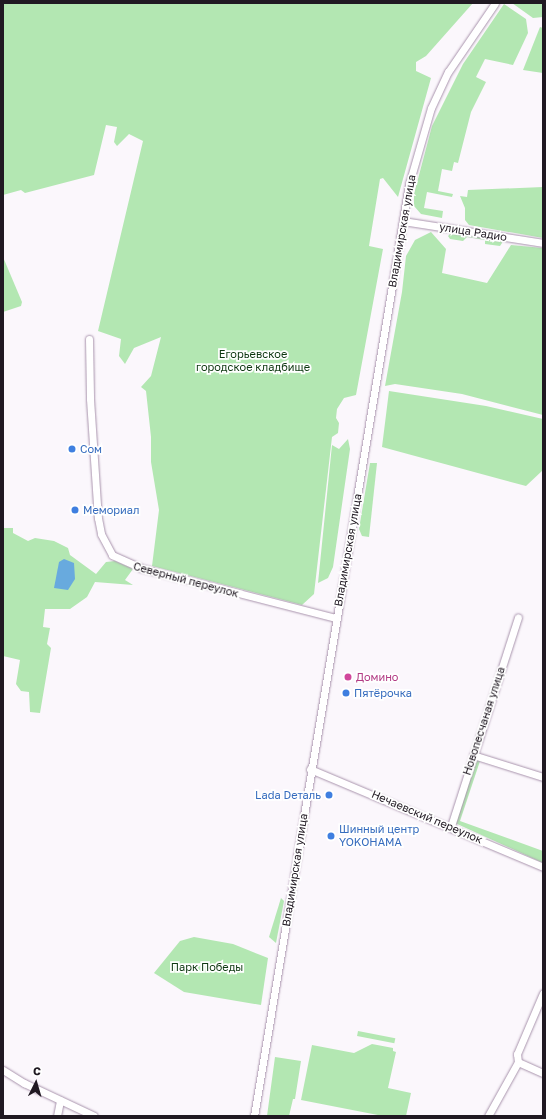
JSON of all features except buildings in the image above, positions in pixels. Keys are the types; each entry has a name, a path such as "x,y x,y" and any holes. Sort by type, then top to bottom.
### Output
{"street":[{"name":"Владимирская улица","path":"254,1116 310,769 403,221 414,165 431,108 458,55 495,3"},
{"name":"улица Радио","path":"403,221 543,243"},
{"name":"Северный переулок","path":"89,339 90,406 99,526 112,555 141,568 336,618"},
{"name":"Новопесчаная улица","path":"451,826 518,617"},
{"path":"473,755 543,777"},
{"name":"Нечаевский переулок","path":"310,769 451,826 543,867"},
{"path":"488,1116 518,1062 517,1054 543,994"},
{"path":"518,1062 543,1073"},
{"path":"3,1070 94,1116"},
{"path":"56,1116 60,1100"}],"green space":[{"name":"Егорьевское городское кладбище","path":"3,3 473,3 426,56 416,62 416,71 431,78 398,197 383,178 380,179 369,246 383,249 356,395 344,398 337,409 336,418 339,423 338,433 332,437 314,594 302,605 152,566 159,510 151,462 151,437 146,391 141,387 151,376 161,337 134,348 125,364 119,356 121,339 98,331 143,141 129,134 117,146 114,142 117,127 106,125 94,175 25,193 21,190 3,195"},
{"path":"512,3 543,3 543,17 533,18"},
{"path":"504,4 526,19 528,33 513,65 485,59 476,77 486,82 471,112 458,163 454,162 452,171 442,169 438,191 453,194 452,197 427,192 424,208 443,211 442,218 421,214 414,206 414,194 432,126 463,64"},
{"path":"540,27 543,28 543,73 523,70"},
{"path":"543,187 543,238 469,225 465,220 465,208 460,196 467,197 468,190"},
{"path":"431,232 446,249 442,273 487,283 511,245 543,248 543,415 462,394 395,384 385,386 402,292 406,256 415,240"},
{"path":"451,233 501,240 502,243 500,246 485,244 485,240 467,237 463,241 450,239 448,236"},
{"path":"3,257 22,302 21,306 3,312"},
{"path":"389,391 486,406 543,419 543,470 526,486 382,447"},
{"path":"348,439 350,449 333,567 328,578 318,583 332,445 339,449"},
{"path":"370,463 377,463 369,537 362,536 359,529"},
{"path":"3,525 4,528 13,528 13,533 28,541 35,538 54,541 68,548 70,555 96,574 106,562 115,561 133,569 125,580 133,585 95,582 87,597 70,609 45,609 43,627 50,628 47,644 51,648 40,713 30,712 29,692 21,691 16,684 20,660 3,656"},
{"path":"475,759 507,769 480,761 460,821 543,851 543,863 455,823"},
{"path":"281,898 284,901 276,943 269,937"},
{"name":"Парк Победы","path":"194,937 233,944 268,958 261,1005 184,992 154,973 180,941"},
{"path":"358,1031 395,1038 394,1043 357,1036"},
{"path":"372,1044 393,1048 393,1051 396,1052 388,1088 411,1093 406,1116 383,1116 301,1100 312,1045 354,1053"},
{"path":"275,1057 301,1061 295,1099 293,1099 289,1116 267,1116"}],"water":[{"path":"64,559 74,563 75,579 68,590 54,588 59,562"}],"place":[{"name":"Сом","path":"72,449"},
{"name":"Мемориал","path":"75,510"},
{"name":"Домино","path":"348,677"},
{"name":"Пятёрочка","path":"346,693"},
{"name":"Lada Dеталь","path":"329,795"},
{"name":"Шинный центр YOKOHAMA","path":"331,836"}]}
